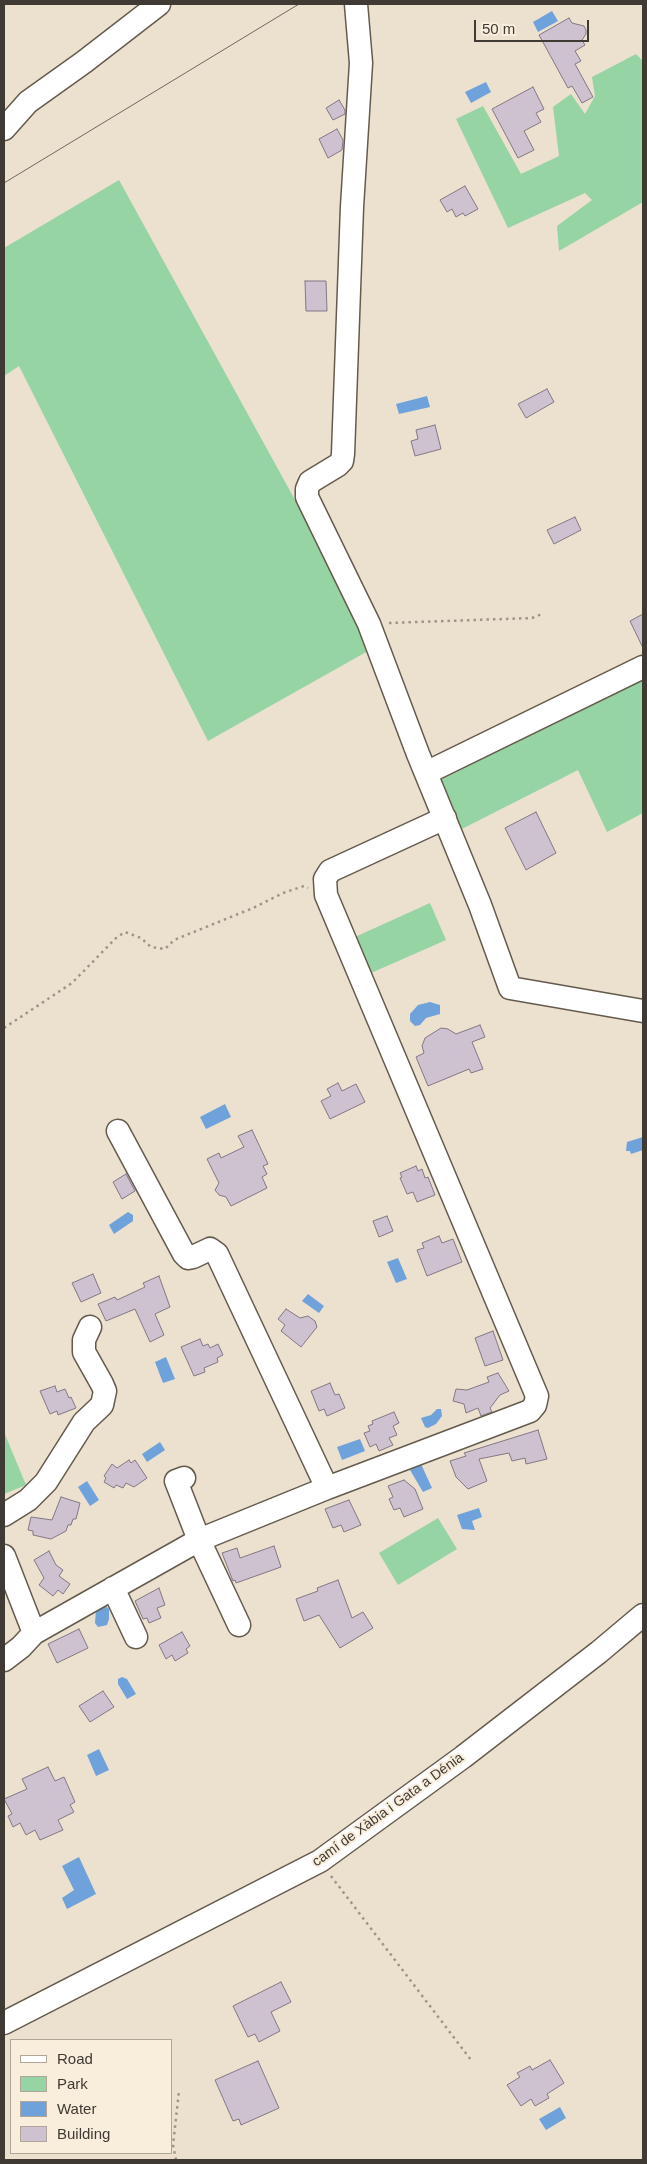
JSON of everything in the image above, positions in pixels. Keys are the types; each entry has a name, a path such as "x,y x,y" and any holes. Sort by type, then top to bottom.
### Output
{"street":[{"path":"4,129 28,102 84,62 159,4"},
{"path":"356,4 361,63 352,207 343,454 342,461 338,465 310,482 307,489 307,497 369,624 426,774 480,905 510,988 643,1011"},
{"path":"426,774 643,667"},
{"path":"4,1660 21,1647 34,1633 199,1540 327,1488 530,1411 535,1405 536,1396 326,895 325,879 330,871 343,863 444,818"},
{"path":"118,1131 184,1254 188,1258 210,1249 217,1254 327,1488"},
{"path":"4,1515 28,1500 46,1482 79,1430 102,1405 104,1391 102,1384 84,1352 84,1340 90,1327"},
{"path":"184,1478 176,1481 199,1540 239,1625"},
{"path":"4,1556 34,1633"},
{"path":"113,1588 136,1637"},
{"name":"camí de Xàbia i Gata a Dénia","path":"4,2023 320,1861 470,1751 599,1652 643,1615"}],"path":[{"path":"369,624 532,618 542,614"},
{"path":"4,1028 72,983 116,938 125,932 141,938 151,947 165,949 174,940 253,908 283,893 304,886 326,895"},
{"path":"320,1861 471,2060"},
{"path":"176,2160 173,2145 178,2091"}],"green space":[{"path":"636,54 643,61 643,202 559,251 557,226 592,200 585,193 508,228 456,119 483,106 521,174 559,156 553,107 571,94 585,114 595,96 592,77"},
{"path":"119,180 333,569 361,624 368,651 208,741 19,366 4,376 4,248"},
{"path":"643,674 643,813 607,832 578,770 454,833 438,778"},
{"path":"430,903 446,940 371,973 355,937"},
{"path":"4,1432 26,1485 4,1494"},
{"path":"438,1518 457,1549 398,1585 379,1553"}],"water":[{"path":"552,11 558,21 538,32 533,22"},
{"path":"486,82 491,92 471,103 465,92"},
{"path":"427,396 430,407 399,414 396,404"},
{"path":"430,1002 440,1005 440,1014 426,1018 420,1025 415,1026 410,1021 410,1014 418,1005"},
{"path":"225,1104 231,1117 206,1129 200,1117"},
{"path":"643,1137 643,1150 631,1154 630,1151 626,1151 627,1142"},
{"path":"128,1212 133,1215 133,1221 114,1234 109,1225"},
{"path":"398,1258 407,1279 396,1283 387,1262"},
{"path":"308,1294 324,1306 319,1313 302,1301"},
{"path":"166,1357 175,1379 163,1383 155,1362"},
{"path":"437,1409 441,1409 442,1416 436,1424 428,1428 425,1427 421,1418 431,1415"},
{"path":"360,1439 365,1451 342,1460 337,1447"},
{"path":"160,1442 165,1450 147,1462 142,1454"},
{"path":"421,1464 432,1488 423,1492 410,1470"},
{"path":"87,1481 99,1500 90,1506 78,1487"},
{"path":"479,1508 482,1517 472,1521 475,1530 462,1529 457,1515"},
{"path":"104,1605 109,1609 109,1619 107,1625 98,1627 95,1623 96,1610"},
{"path":"122,1677 127,1679 136,1694 127,1699 118,1684 118,1679"},
{"path":"99,1749 109,1770 96,1776 87,1755"},
{"path":"79,1857 96,1894 67,1909 62,1898 74,1890 62,1866"},
{"path":"560,2107 566,2118 546,2130 539,2119"}],"building":[{"path":"569,18 572,23 584,26 586,30 582,40 585,45 575,51 581,61 575,64 593,97 582,103 572,86 568,88 539,35"},
{"path":"533,87 544,109 536,113 541,122 524,131 534,150 518,158 492,109"},
{"path":"339,100 345,110 345,114 333,120 326,108"},
{"path":"337,129 343,140 342,150 328,158 319,139"},
{"path":"465,186 478,209 465,216 463,213 456,217 452,209 447,212 440,200"},
{"path":"305,281 326,281 327,311 306,311"},
{"path":"547,389 554,402 526,418 518,404"},
{"path":"435,425 441,449 415,456 411,441 418,439 416,430"},
{"path":"575,517 581,530 554,544 547,530"},
{"path":"643,614 643,648 630,621"},
{"path":"536,812 556,853 526,870 505,828"},
{"path":"480,1025 485,1037 472,1042 483,1069 471,1073 469,1069 428,1086 416,1057 424,1053 422,1046 425,1038 441,1028 448,1029 456,1034"},
{"path":"338,1083 342,1091 356,1084 365,1102 330,1119 321,1101 331,1096 327,1089"},
{"path":"252,1130 268,1164 263,1166 267,1174 262,1177 267,1188 231,1206 226,1197 219,1195 215,1190 219,1183 207,1159 219,1153 221,1158 244,1147 238,1136"},
{"path":"416,1166 418,1171 422,1169 425,1178 428,1177 435,1195 417,1202 413,1192 407,1194 400,1178 402,1177 400,1173"},
{"path":"126,1174 135,1191 122,1199 113,1182"},
{"path":"387,1216 393,1231 379,1237 373,1221"},
{"path":"439,1236 442,1243 453,1239 462,1262 427,1276 417,1250 424,1248 422,1243"},
{"path":"93,1274 101,1293 81,1302 72,1283"},
{"path":"159,1276 170,1307 155,1314 164,1335 150,1342 135,1309 106,1321 98,1304 115,1297 117,1300 145,1287 143,1283"},
{"path":"286,1309 300,1318 308,1316 315,1321 317,1327 301,1347 281,1331 285,1325 278,1319"},
{"path":"493,1331 503,1360 485,1366 475,1338"},
{"path":"200,1339 203,1346 208,1344 210,1348 218,1344 223,1355 217,1358 218,1362 204,1368 205,1372 194,1376 181,1347"},
{"path":"498,1373 509,1391 500,1395 490,1408 492,1412 481,1416 478,1408 466,1413 464,1404 453,1401 456,1389 467,1390 489,1382 487,1377"},
{"path":"330,1383 335,1395 339,1394 345,1408 327,1416 324,1409 319,1411 311,1391"},
{"path":"55,1386 57,1392 65,1389 76,1408 58,1415 57,1411 50,1414 40,1391"},
{"path":"394,1412 399,1423 393,1426 397,1435 389,1438 393,1445 379,1451 376,1444 370,1447 364,1433 370,1431 368,1426 373,1424 372,1421"},
{"path":"538,1430 547,1459 526,1464 525,1458 512,1461 509,1453 479,1459 487,1481 468,1489 456,1477 450,1461 466,1456 464,1453"},
{"path":"129,1460 131,1463 135,1460 147,1478 134,1487 126,1483 123,1488 116,1485 114,1488 104,1482 106,1478 104,1476 112,1464 117,1468"},
{"path":"404,1480 415,1489 423,1509 404,1517 400,1508 394,1510 389,1499 393,1497 388,1486"},
{"path":"61,1497 80,1503 76,1519 73,1519 71,1525 68,1525 66,1531 51,1539 33,1535 33,1531 28,1530 31,1517 52,1520"},
{"path":"349,1500 361,1525 344,1532 341,1525 333,1528 325,1509"},
{"path":"274,1546 281,1567 236,1583 235,1580 233,1581 222,1553 237,1548 240,1558"},
{"path":"49,1551 56,1565 63,1570 59,1576 70,1584 63,1594 58,1590 53,1596 39,1585 44,1578 34,1560"},
{"path":"338,1580 352,1618 363,1612 373,1628 340,1648 319,1615 304,1621 296,1599 318,1591 317,1588"},
{"path":"159,1588 165,1605 157,1608 161,1618 149,1623 147,1618 143,1619 135,1601"},
{"path":"79,1629 88,1648 57,1663 48,1644"},
{"path":"182,1632 190,1646 186,1649 188,1653 175,1661 172,1655 166,1659 159,1645"},
{"path":"103,1691 114,1707 90,1722 79,1706"},
{"path":"48,1767 55,1781 64,1777 75,1802 70,1805 74,1812 58,1820 63,1830 40,1840 35,1830 26,1835 20,1823 13,1827 8,1816 12,1814 4,1799 27,1789 22,1779"},
{"path":"281,1982 291,2002 271,2012 280,2031 259,2042 255,2034 248,2037 233,2006"},
{"path":"550,2060 564,2083 547,2094 549,2098 535,2106 531,2099 521,2106 507,2085 520,2077 517,2073 530,2066 532,2070"},
{"path":"258,2061 279,2108 241,2125 239,2119 233,2121 215,2080"}],"tram line":[{"path":"4,183 299,4"}]}
